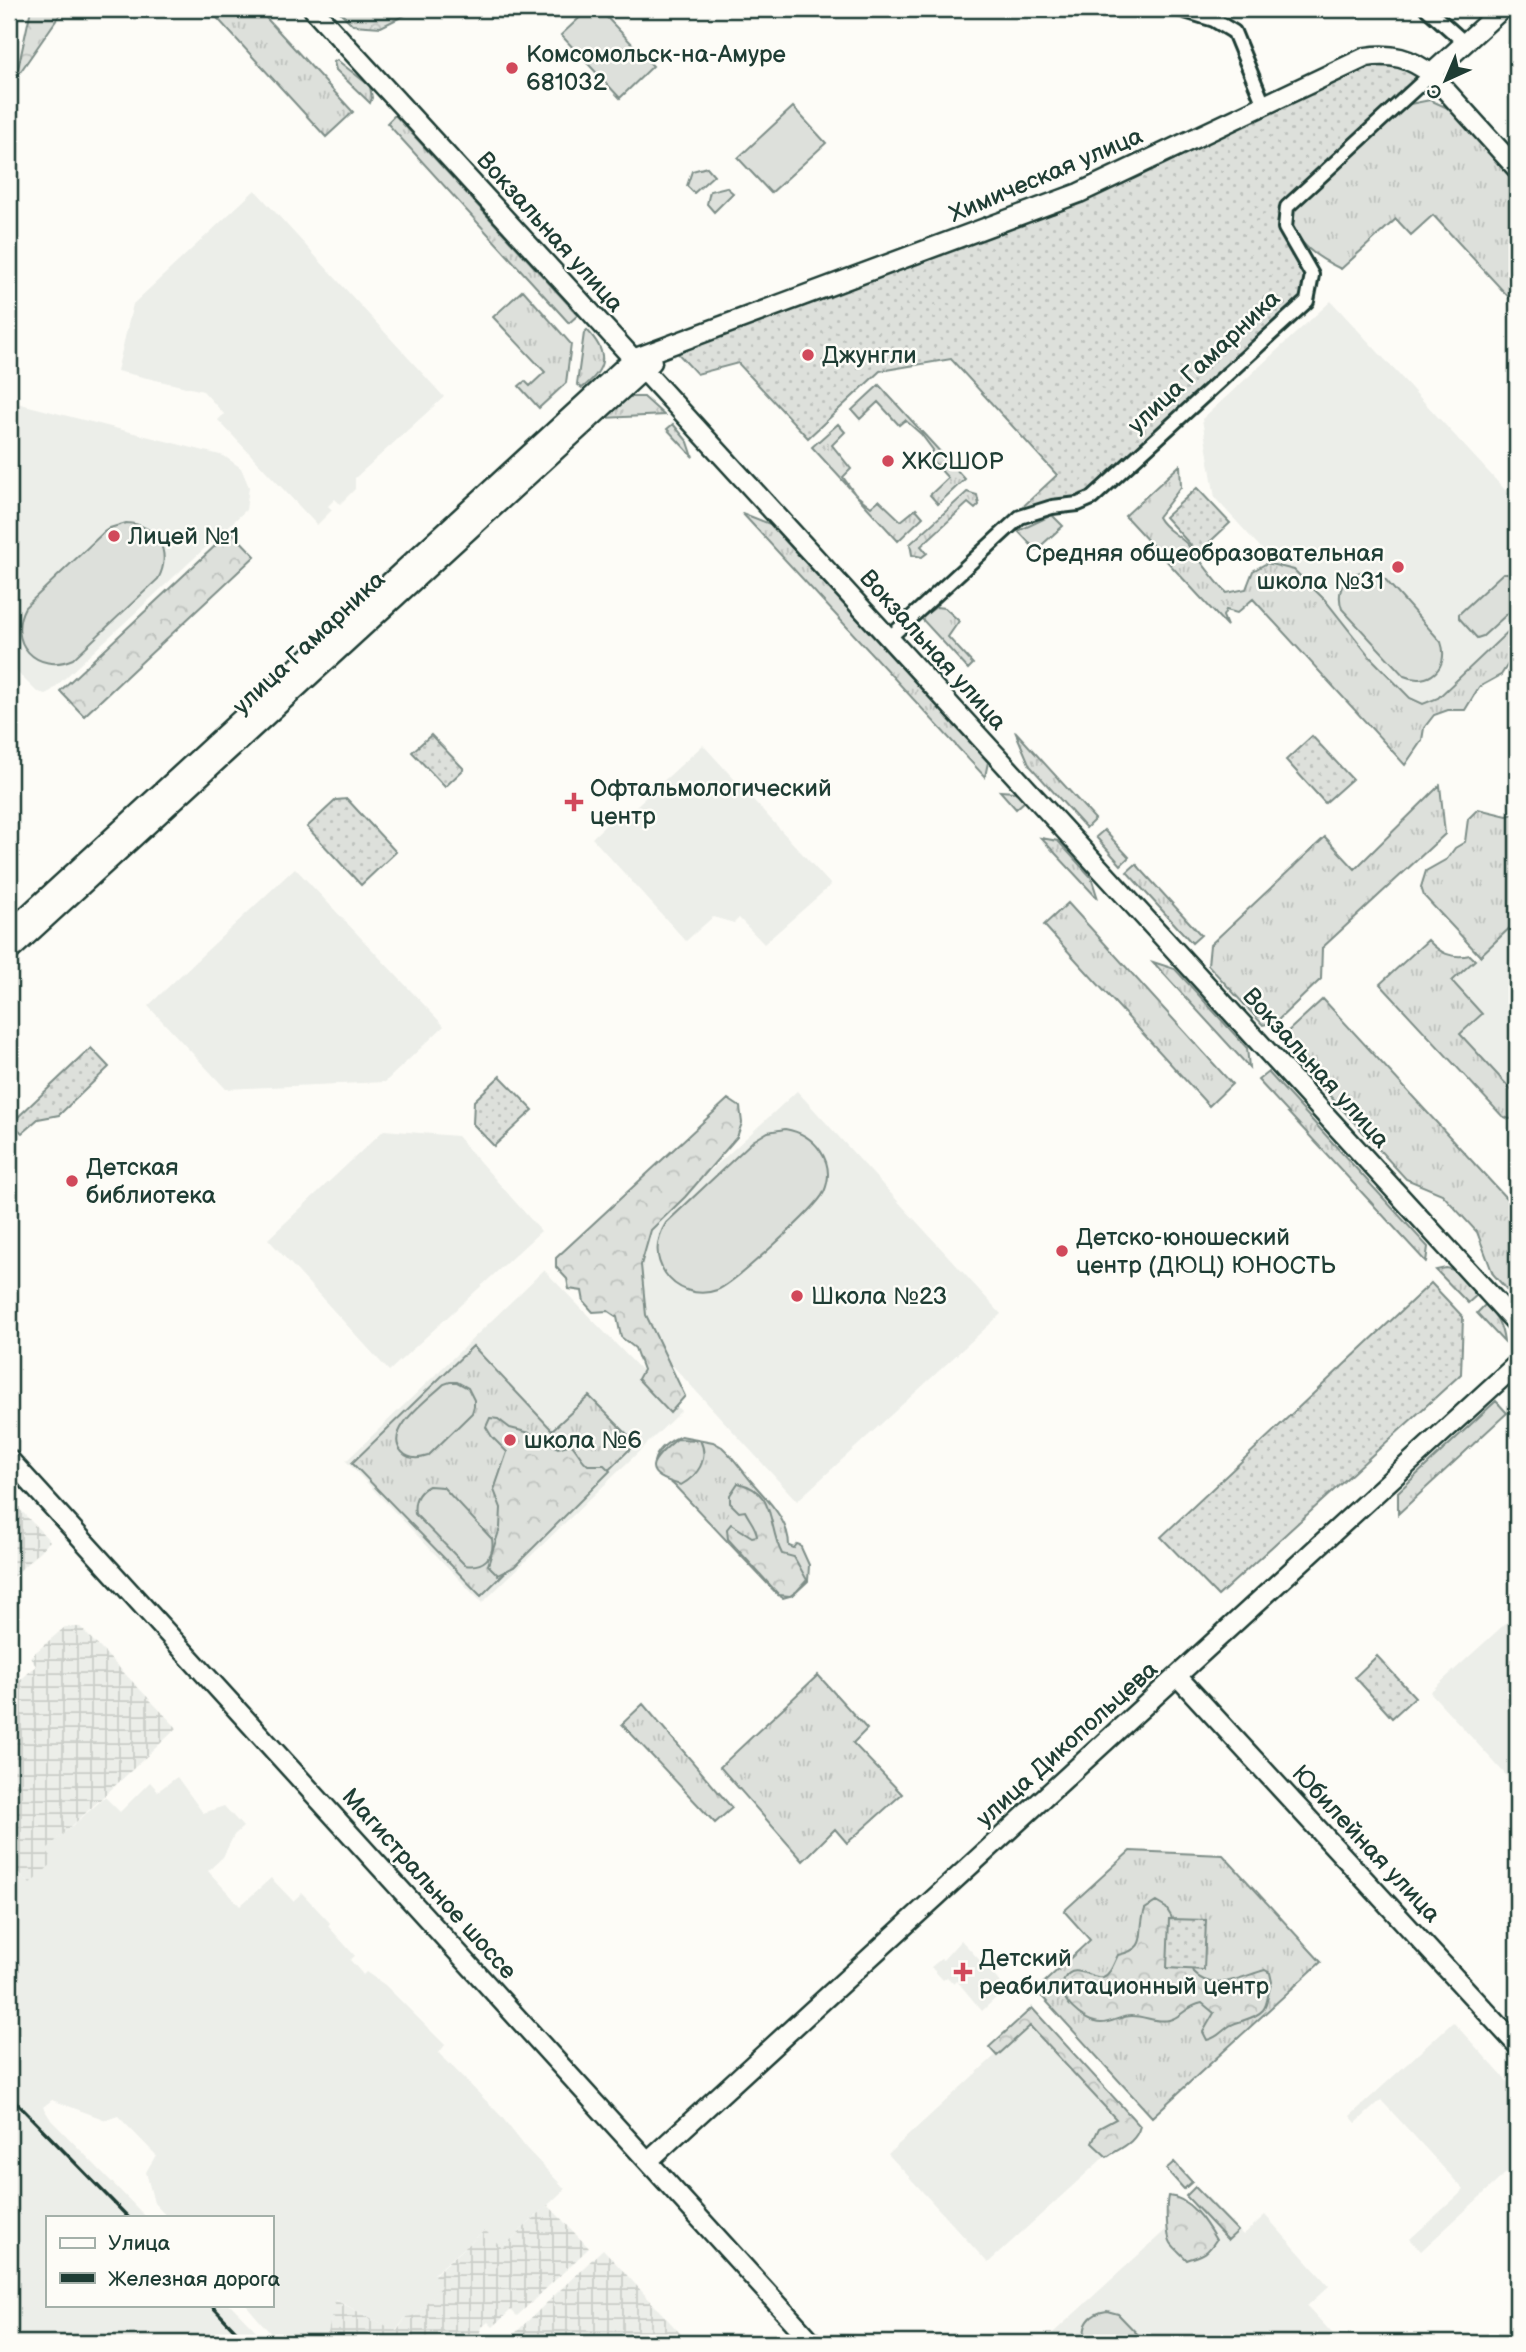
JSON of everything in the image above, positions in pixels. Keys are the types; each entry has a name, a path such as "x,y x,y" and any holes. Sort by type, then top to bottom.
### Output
{"main road":[{"name":"Вокзальная улица","path":"313,9 1517,1324"},
{"name":"улица Гамарника","path":"1431,74 1503,9"},
{"name":"Химическая улица","path":"638,364 670,345 1079,193 1366,57 1383,54 1417,63 1431,74 1517,169"},
{"name":"улица Гамарника","path":"9,932 638,364"},
{"name":"улица Гамарника","path":"9,952 638,364"},
{"name":"улица Дикопольцева","path":"649,2161 1517,1364"},
{"name":"Магистральное шоссе","path":"9,1459 813,2343"},
{"name":"Юбилейная улица","path":"1177,1676 1517,2045"}],"street":[{"path":"1178,9 1214,20 1234,32 1264,105"},
{"path":"1427,9 1465,43"},
{"name":"улица Гамарника","path":"888,638 1020,517 1052,507 1078,504 1092,498 1307,301 1312,275 1285,228 1287,206 1431,74"}],"shaded area":[{"path":"255,190 444,397 355,478 355,489 340,504 335,499 328,506 332,510 317,525 218,420 224,414 203,391 117,371 133,304"},
{"name":"Средняя общеобразовательная школа №31","path":"1331,301 1517,503 1517,630 1419,720 1215,498 1202,419"},
{"name":"Лицей №1","path":"9,401 224,456 241,468 249,487 246,510 45,694 36,691 9,664"},
{"path":"703,745 831,885 764,944 739,918 734,923 713,917 686,941 592,838 618,813 623,818"},
{"path":"295,868 444,1026 385,1082 226,1089 148,1006"},
{"path":"1517,921 1517,1099 1428,1003"},
{"name":"Школа №23","path":"797,1091 1001,1314 797,1501 593,1279"},
{"path":"384,1130 457,1136 541,1231 389,1371 268,1239"},
{"name":"школа №6","path":"544,1270 681,1411 482,1603 346,1461"},
{"path":"9,1498 50,1541 9,1581"},
{"path":"1517,1613 1517,1787 1430,1692"},
{"path":"65,1627 80,1627 177,1728 46,1850 55,1861 30,1884 9,1862 9,1679 15,1685 36,1666 30,1657"},
{"path":"177,1777 203,1813 224,1806 243,1827 234,1835 223,1857 208,1871 240,1906 271,1878 293,1901 302,1893 330,1923 328,1926 355,1956 350,1960 363,1975 366,1972 385,1985 445,2045 439,2053 501,2116 526,2148 565,2189 502,2248 484,2231 434,2274 442,2286 416,2315 406,2317 396,2331 336,2300 325,2343 279,2343 247,2306 273,2306 273,2216 166,2216 154,2203 146,2172 156,2155 118,2116 106,2120 52,2100 43,2107 51,2120 145,2216 46,2216 46,2306 232,2306 268,2343 9,2343 9,1862 30,1884 45,1850 105,1797 120,1812 150,1782 158,1791"},
{"name":"Детский реабилитационный центр","path":"961,1940 1009,1992 1001,1998 998,1996 982,2011 957,1981 954,1984 947,1977 943,1980 931,1967 943,1960"},
{"path":"1036,2018 1137,2127 988,2263 888,2154"},
{"path":"1453,2022 1517,2092 1517,2163 1421,2251 1410,2239 1464,2190 1381,2100 1356,2123 1350,2116"},
{"path":"1205,2194 1243,2235 1265,2215 1329,2286 1307,2306 1341,2343 1042,2343"},
{"path":"548,2205 589,2248 517,2316 511,2310 493,2327 488,2322 480,2329 484,2343 333,2343 327,2337 335,2300 397,2331 406,2317 416,2315 441,2286 434,2275 485,2230 502,2248"},
{"path":"603,2249 689,2343 499,2343 512,2336"}],"green space":[{"path":"31,9 64,9 16,78"},
{"path":"209,9 258,9 353,112 326,137"},
{"path":"337,9 417,9 381,27 353,25"},
{"path":"589,9 599,9 653,66 620,98 561,35"},
{"path":"1366,57 1431,74 1287,207 1285,228 1312,275 1307,301 1092,498 1016,513 1057,475 951,359 880,371 808,438 738,363 697,374 670,345 1079,193"},
{"path":"337,60 370,86 370,103 336,70 334,62"},
{"path":"1430,100 1450,109 1517,182 1517,306 1433,215 1411,235 1396,219 1341,269 1309,249 1293,227 1290,217 1298,204 1410,104"},
{"path":"793,107 826,143 771,193 738,158"},
{"path":"395,115 578,315 569,323 387,123"},
{"path":"707,167 714,175 694,193 687,186 692,171"},
{"path":"726,187 733,193 714,212 707,204 710,191"},
{"path":"523,290 571,344 566,383 539,408 519,386 525,381 530,386 545,372 493,317"},
{"path":"587,330 599,346 602,360 596,374 582,388 577,384 584,333"},
{"path":"879,385 965,479 938,504 930,495 948,478 928,456 933,450 921,434 905,420 899,425 878,402 860,419 852,410"},
{"path":"629,397 644,397 664,415 604,418"},
{"path":"673,424 688,442 693,457 667,429"},
{"path":"838,424 845,432 832,445 851,469 843,477 855,494 812,447"},
{"path":"1180,465 1181,487 1158,517 1187,544 1227,593 1246,589 1253,571 1267,563 1294,570 1325,600 1371,658 1410,698 1423,704 1438,698 1517,623 1517,650 1501,675 1479,687 1465,710 1448,710 1434,715 1424,728 1422,740 1405,765 1253,599 1237,613 1226,610 1223,616 1227,626 1125,516"},
{"path":"1197,488 1230,523 1198,553 1165,517"},
{"path":"967,492 977,495 979,505 975,509 968,503 921,546 927,553 922,557 912,555 910,544"},
{"path":"855,494 871,507 879,500 901,521 916,509 923,517 898,541"},
{"path":"742,513 770,524 988,762 985,777"},
{"path":"1052,515 1063,526 1036,550 1018,531"},
{"path":"126,523 146,528 159,541 164,559 158,579 73,659 48,663 37,659 22,643 19,632 25,607 104,532"},
{"path":"231,531 255,556 84,716 60,691"},
{"path":"1367,571 1385,579 1441,642 1443,659 1440,667 1429,677 1413,679 1404,676 1342,609 1340,595 1344,583 1353,575"},
{"path":"1503,573 1508,573 1517,583 1517,605 1483,636 1477,638 1459,618 1459,614"},
{"path":"936,607 945,608 959,621 948,637 973,664 968,669 921,618"},
{"path":"1015,731 1095,819 1086,828 1030,766"},
{"path":"431,735 464,769 445,787 412,752"},
{"path":"1312,736 1352,779 1325,803 1286,760"},
{"path":"1440,785 1445,834 1322,948 1321,979 1276,1022 1263,1025 1208,965 1210,945 1325,837 1355,869"},
{"path":"1000,791 1015,792 1026,800 1016,809"},
{"path":"347,799 396,852 361,885 307,827 336,800"},
{"path":"1478,809 1507,816 1517,813 1517,921 1480,956 1424,896 1421,887 1426,871 1447,859 1455,848 1465,842 1468,819"},
{"path":"1104,830 1129,857 1121,865 1096,837"},
{"path":"1041,838 1058,841 1091,877 1098,899"},
{"path":"1136,864 1201,935 1192,943 1127,872"},
{"path":"1068,903 1232,1084 1209,1106 1044,925"},
{"path":"1428,940 1446,954 1470,955 1475,960 1452,981 1482,1014 1460,1034 1517,1096 1517,1118 1502,1116 1380,984"},
{"path":"1153,962 1175,969 1247,1048 1249,1067"},
{"path":"1323,999 1517,1210 1517,1301 1493,1274 1477,1232 1442,1194 1406,1179 1284,1046 1285,1034"},
{"path":"91,1048 109,1067 59,1115 38,1119 22,1133 17,1128 18,1117"},
{"path":"1268,1072 1428,1247 1426,1262 1258,1080"},
{"path":"500,1076 533,1110 494,1146 473,1124 474,1101"},
{"path":"728,1099 740,1107 742,1123 737,1137 685,1197 651,1230 641,1265 646,1315 685,1396 670,1413 638,1379 643,1370 635,1348 621,1337 617,1317 608,1311 593,1312 584,1302 582,1291 569,1289 567,1279 556,1267 556,1258"},
{"path":"785,1129 806,1137 821,1151 828,1170 824,1192 818,1201 756,1261 726,1285 702,1293 675,1284 659,1261 658,1242 666,1223 753,1141 768,1132"},
{"path":"1436,1270 1454,1270 1477,1295 1468,1303"},
{"path":"1431,1283 1463,1317 1461,1374 1218,1596 1161,1537"},
{"path":"1486,1304 1498,1322 1504,1342 1477,1313"},
{"name":"школа №6","path":"473,1346 552,1430 589,1396 636,1443 481,1596 352,1463"},
{"path":"450,1382 457,1382 468,1388 474,1400 472,1413 428,1456 411,1458 402,1452 397,1444 398,1434 419,1406"},
{"path":"1496,1401 1507,1413 1398,1514 1398,1492"},
{"path":"490,1418 498,1419 510,1428 530,1433 558,1448 571,1444 588,1465 604,1465 610,1471 514,1567 498,1575 488,1565 500,1528 501,1508 494,1490 507,1452 486,1427"},
{"path":"681,1436 713,1442 722,1447 776,1511 785,1527 789,1546 794,1548 797,1544 800,1545 809,1565 808,1581 793,1595 783,1598 778,1595 659,1472 654,1462 658,1453"},
{"path":"677,1439 700,1440 704,1454 697,1472 681,1485 659,1476 653,1466"},
{"path":"738,1483 750,1487 765,1502 782,1554 794,1557 807,1580 790,1596 779,1595 728,1539 727,1529 731,1524 752,1537 757,1536 745,1511 739,1512 730,1503 730,1495"},
{"path":"429,1486 443,1487 492,1539 490,1556 482,1563 465,1565 415,1514 417,1497"},
{"path":"1377,1656 1415,1697 1392,1718 1355,1677"},
{"path":"818,1675 867,1729 853,1743 902,1794 847,1843 835,1829 803,1861 720,1767"},
{"path":"643,1704 732,1808 715,1823 622,1724"},
{"path":"1130,1851 1223,1855 1321,1962 1152,2117 1036,1990 1090,1940 1064,1911"},
{"path":"1156,1902 1166,1908 1171,1916 1193,1972 1201,1978 1219,1983 1265,1970 1270,1973 1272,1982 1266,2004 1260,2013 1231,2025 1207,2040 1203,2032 1214,2013 1202,2003 1164,2021 1128,2016 1101,2023 1087,2019 1072,2008 1063,1994 1064,1979 1068,1974 1078,1971 1099,1977 1106,1975 1118,1955 1139,1944 1145,1909"},
{"path":"1169,1919 1206,1920 1204,1970 1167,1968"},
{"path":"1032,2008 1140,2126 1131,2141 1107,2157 1092,2143 1099,2128 1116,2119 1030,2026 997,2056 989,2047"},
{"path":"1174,2162 1192,2182 1184,2189 1166,2169"},
{"path":"1195,2187 1238,2231 1228,2240 1186,2196"},
{"path":"1168,2196 1183,2201 1202,2219 1216,2240 1210,2249 1187,2260 1171,2243 1167,2220"},
{"path":"1107,2311 1118,2314 1146,2343 1086,2343 1088,2321 1095,2314"}],"tram line":[{"path":"9,35 15,9"}],"railway":[{"path":"9,2095 127,2216"},
{"path":"212,2306 247,2343"}],"place":[{"name":"Комсомольск-на-Амуре 681032","path":"512,68"},
{"name":"Джунгли","path":"808,355"},
{"name":"ХКСШОР","path":"888,461"},
{"name":"Лицей №1","path":"114,536"},
{"name":"Средняя общеобразовательная школа №31","path":"1398,567"},
{"name":"Офтальмологический центр","path":"574,802"},
{"name":"Детская библиотека","path":"72,1181"},
{"name":"Детско-юношеский центр (ДЮЦ) ЮНОСТЬ","path":"1062,1251"},
{"name":"Школа №23","path":"797,1296"},
{"name":"школа №6","path":"510,1440"},
{"name":"Детский реабилитационный центр","path":"963,1972"}]}
